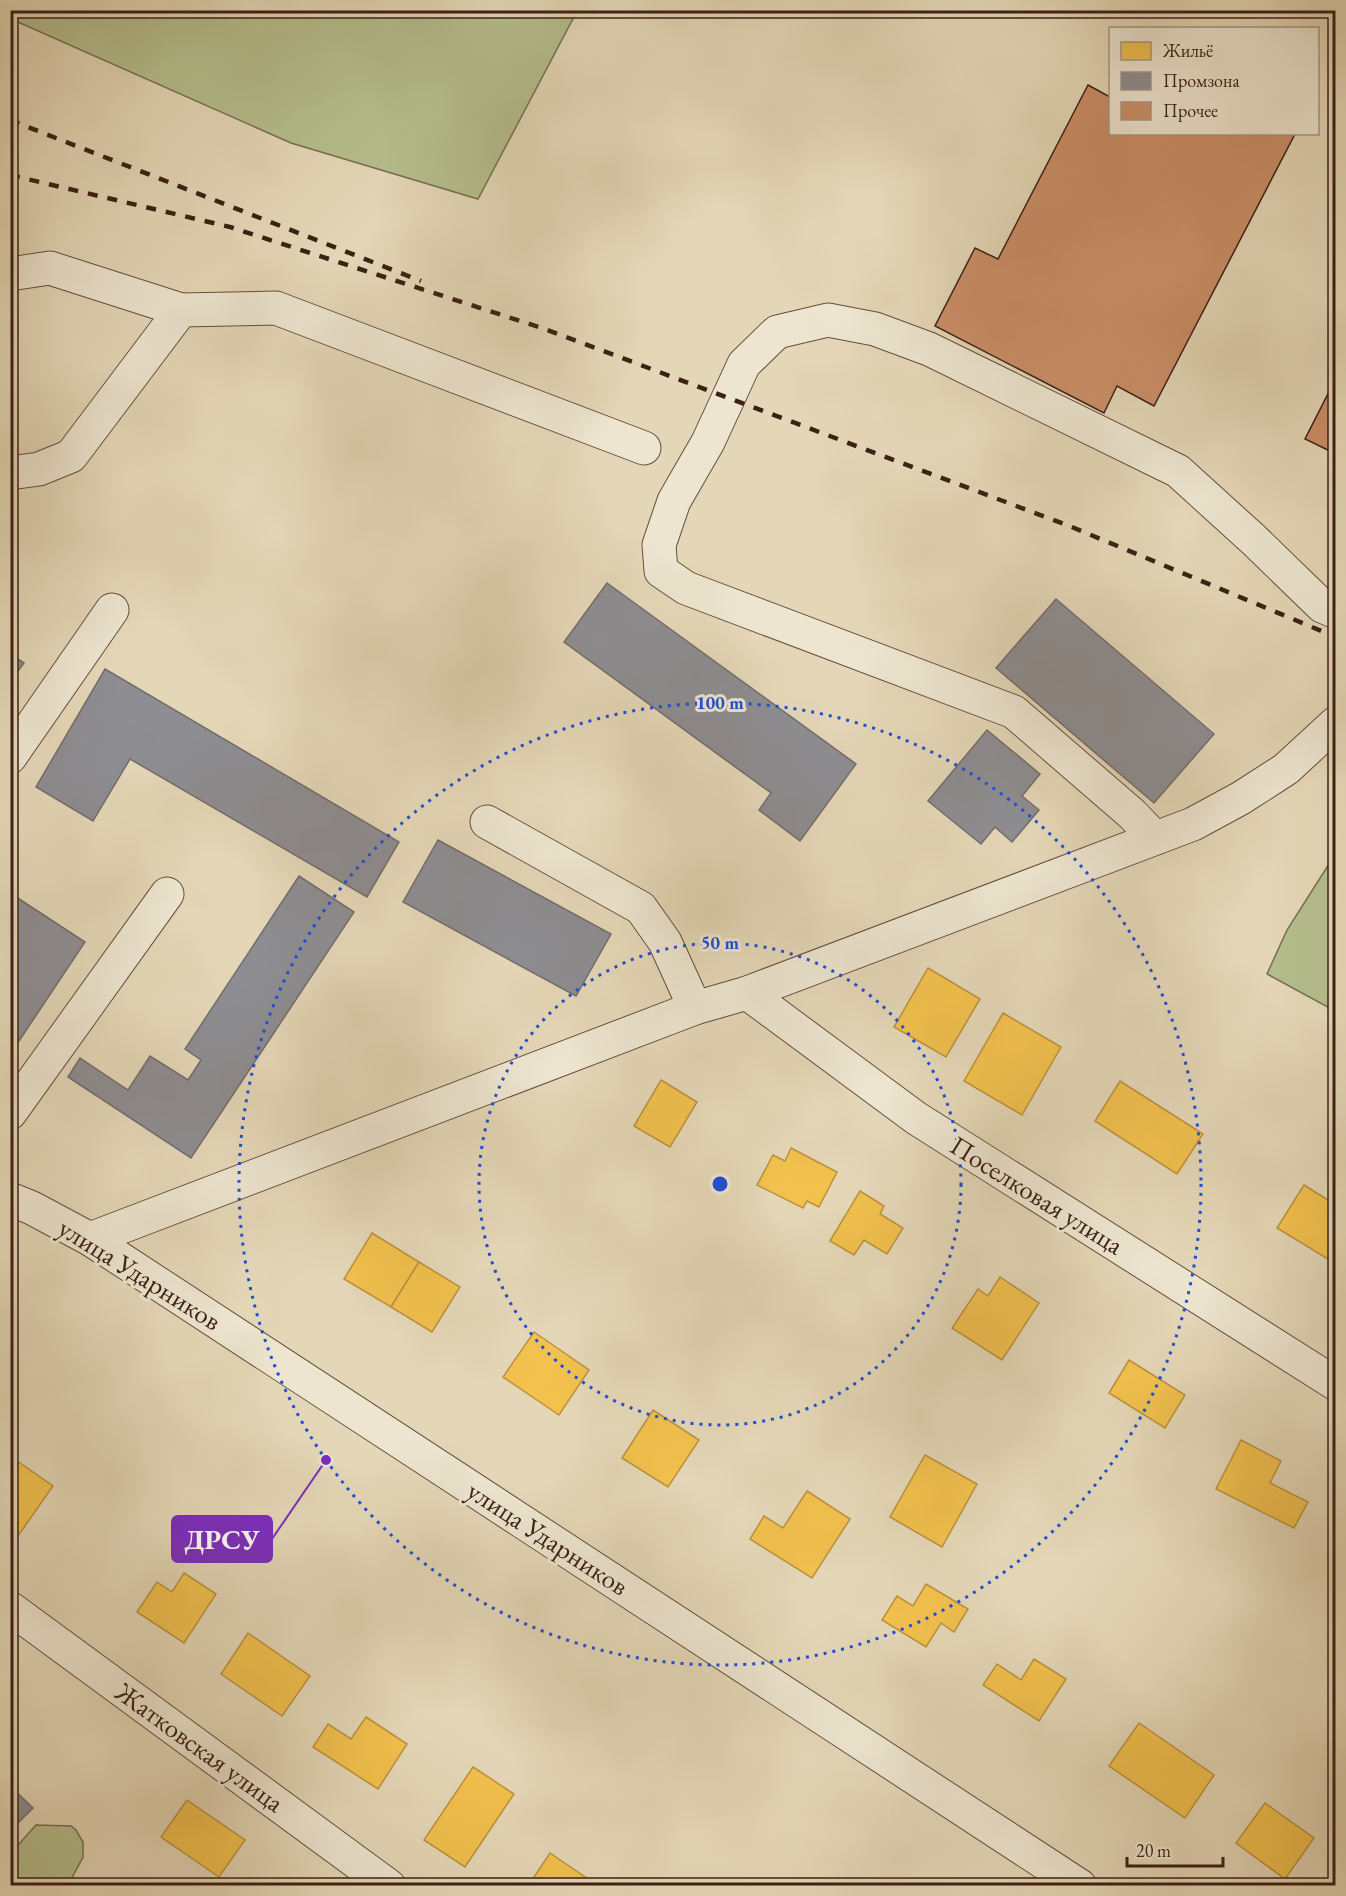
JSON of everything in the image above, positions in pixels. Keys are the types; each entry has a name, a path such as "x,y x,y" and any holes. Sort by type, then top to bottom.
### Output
{"street":[{"path":"10,274 50,268 181,310 276,308 644,448"},
{"path":"10,472 39,469 71,456 181,310"},
{"path":"1155,838 1132,814 1014,712 686,588 661,571 659,545 674,501 708,442 744,364 777,332 828,320 875,329 929,349 1178,471 1322,606 1335,612"},
{"path":"10,757 112,610"},
{"path":"90,1239 695,1008 747,993 1193,824 1286,769 1335,723"},
{"path":"488,822 641,908 665,942 695,1008"},
{"path":"10,1113 167,894"},
{"name":"Поселковая улица","path":"747,993 916,1118 1335,1384"},
{"name":"улица Ударников","path":"10,1199 90,1239 1080,1886"},
{"name":"Жатковская улица","path":"10,1608 388,1886"}],"green space":[{"path":"11,10 577,11 478,199 291,143 11,19"},
{"path":"1335,856 1335,1011 1267,974 1287,930"},
{"path":"36,1825 71,1826 83,1842 83,1857 68,1885 11,1885 11,1853"}],"building: Жильё":[{"path":"928,968 980,999 946,1057 894,1027"},
{"path":"1003,1013 1061,1047 1022,1115 964,1081"},
{"path":"661,1080 697,1102 670,1147 634,1126"},
{"path":"1120,1081 1203,1134 1177,1174 1095,1121"},
{"path":"791,1148 837,1172 819,1207 807,1201 803,1208 757,1185 773,1155 785,1161"},
{"path":"1304,1185 1336,1205 1336,1264 1277,1228"},
{"path":"860,1191 884,1206 880,1214 903,1228 887,1254 864,1240 854,1255 830,1241"},
{"path":"372,1233 419,1262 391,1307 344,1279"},
{"path":"419,1262 460,1287 432,1332 391,1307"},
{"path":"1000,1277 1039,1303 1002,1360 952,1328 978,1289 988,1296"},
{"path":"534,1332 589,1370 559,1415 503,1377"},
{"path":"1129,1360 1185,1395 1165,1428 1109,1393"},
{"path":"653,1410 699,1440 668,1487 622,1458"},
{"path":"1241,1440 1281,1461 1270,1483 1308,1502 1294,1528 1216,1489"},
{"path":"925,1455 977,1484 942,1547 890,1517"},
{"path":"10,1456 53,1486 18,1536 10,1530"},
{"path":"807,1491 850,1519 812,1578 750,1539 764,1516 783,1528"},
{"path":"184,1573 216,1594 184,1643 137,1612 157,1582 172,1592"},
{"path":"926,1584 968,1609 954,1632 941,1623 926,1647 882,1620 897,1596 913,1606"},
{"path":"248,1633 310,1676 282,1716 221,1674"},
{"path":"1034,1659 1066,1679 1039,1721 983,1685 997,1664 1021,1680"},
{"path":"366,1717 407,1744 378,1789 313,1747 328,1724 351,1739"},
{"path":"1139,1723 1214,1775 1185,1818 1109,1766"},
{"path":"473,1767 514,1794 465,1867 424,1840"},
{"path":"187,1800 245,1840 219,1877 161,1837"},
{"path":"1265,1803 1314,1838 1285,1879 1236,1843"},
{"path":"550,1853 588,1879 584,1886 528,1886"}],"building: Промзона":[{"path":"607,583 856,764 800,841 759,810 771,793 564,642"},
{"path":"1056,599 1214,734 1154,803 996,668"},
{"path":"10,654 24,663 10,682"},
{"path":"105,669 399,842 367,897 130,759 93,821 36,787"},
{"path":"987,730 1040,774 1022,796 1039,810 1012,842 995,827 981,844 928,801"},
{"path":"438,840 611,934 576,996 403,902"},
{"path":"299,876 354,912 191,1158 68,1077 80,1058 128,1090 150,1056 188,1080 201,1060 185,1049"},
{"path":"10,893 85,942 17,1044 10,1040"},
{"path":"10,1786 33,1808 10,1831"}],"building: Прочее":[{"path":"1088,85 1109,96 1109,135 1294,135 1154,406 1117,386 1104,413 935,326 975,248 998,259"},
{"path":"1336,378 1336,454 1305,439"}],"railway":[{"path":"10,120 421,281"},
{"path":"10,175 230,227 542,328 1067,525 1336,637"}],"place":[{"name":"ДРСУ","path":"326,1460"}]}
